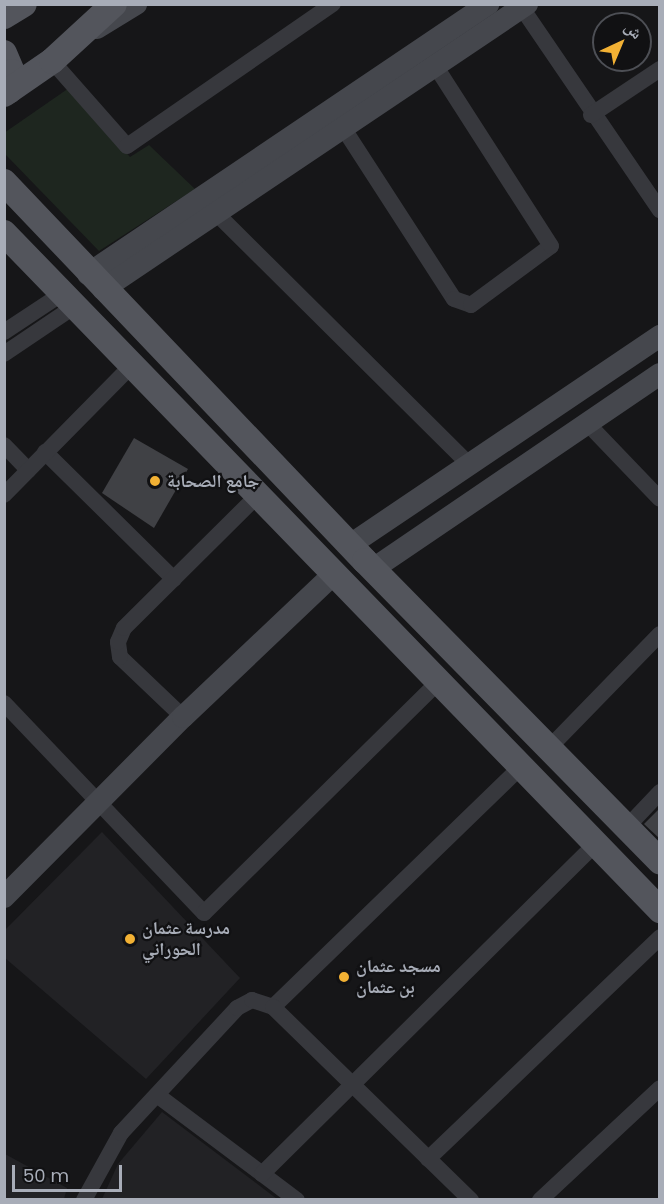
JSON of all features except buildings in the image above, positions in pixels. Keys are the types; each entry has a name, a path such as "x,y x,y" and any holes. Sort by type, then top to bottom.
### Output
{"main road":[{"path":"4,16 24,4"},
{"path":"7,93 61,53 114,4"},
{"path":"4,53 12,72 7,93"},
{"path":"4,182 240,432 660,861"},
{"path":"4,233 221,454 520,768 660,910"},
{"path":"221,454 240,432"},
{"path":"382,623 403,599"},
{"path":"641,891 660,867"}],"street":[{"path":"136,4 61,53 127,146 333,4"},
{"path":"96,282 488,4"},
{"path":"96,282 217,214 524,6 591,115 660,210"},
{"path":"344,129 454,299 471,305 551,246 436,67"},
{"path":"591,115 660,69"},
{"path":"217,214 470,465"},
{"path":"4,332 69,299"},
{"path":"4,354 69,299"},
{"path":"350,545 660,336"},
{"path":"4,495 133,364"},
{"path":"373,569 660,374"},
{"path":"587,423 660,499"},
{"path":"4,445 28,470"},
{"path":"45,452 174,579"},
{"path":"183,717 120,657 118,642 124,628 259,494"},
{"path":"4,897 183,717 335,573"},
{"path":"549,748 660,634"},
{"path":"4,703 96,805 204,913 438,682"},
{"path":"273,1007 520,768"},
{"path":"626,828 660,792"},
{"path":"262,1174 350,1084 595,844"},
{"path":"428,1159 660,937"},
{"path":"84,1200 121,1133 237,1008 252,1000 273,1007 471,1200"},
{"path":"540,1200 660,1088"},
{"path":"158,1095 297,1200"}],"shaded area":[{"path":"69,88 130,157 149,145 195,189 99,251 5,154 4,133"},
{"path":"102,832 240,978 146,1079 5,958 5,930"},
{"path":"162,1112 277,1199 102,1199 118,1164"},
{"path":"5,1154 67,1188 64,1199 5,1199"}],"place":[{"name":"جامع الصحابة","path":"155,481"},
{"name":"مدرسة عثمان الحوراني","path":"130,939"},
{"name":"مسجد عثمان بن عثمان","path":"344,977"}]}
